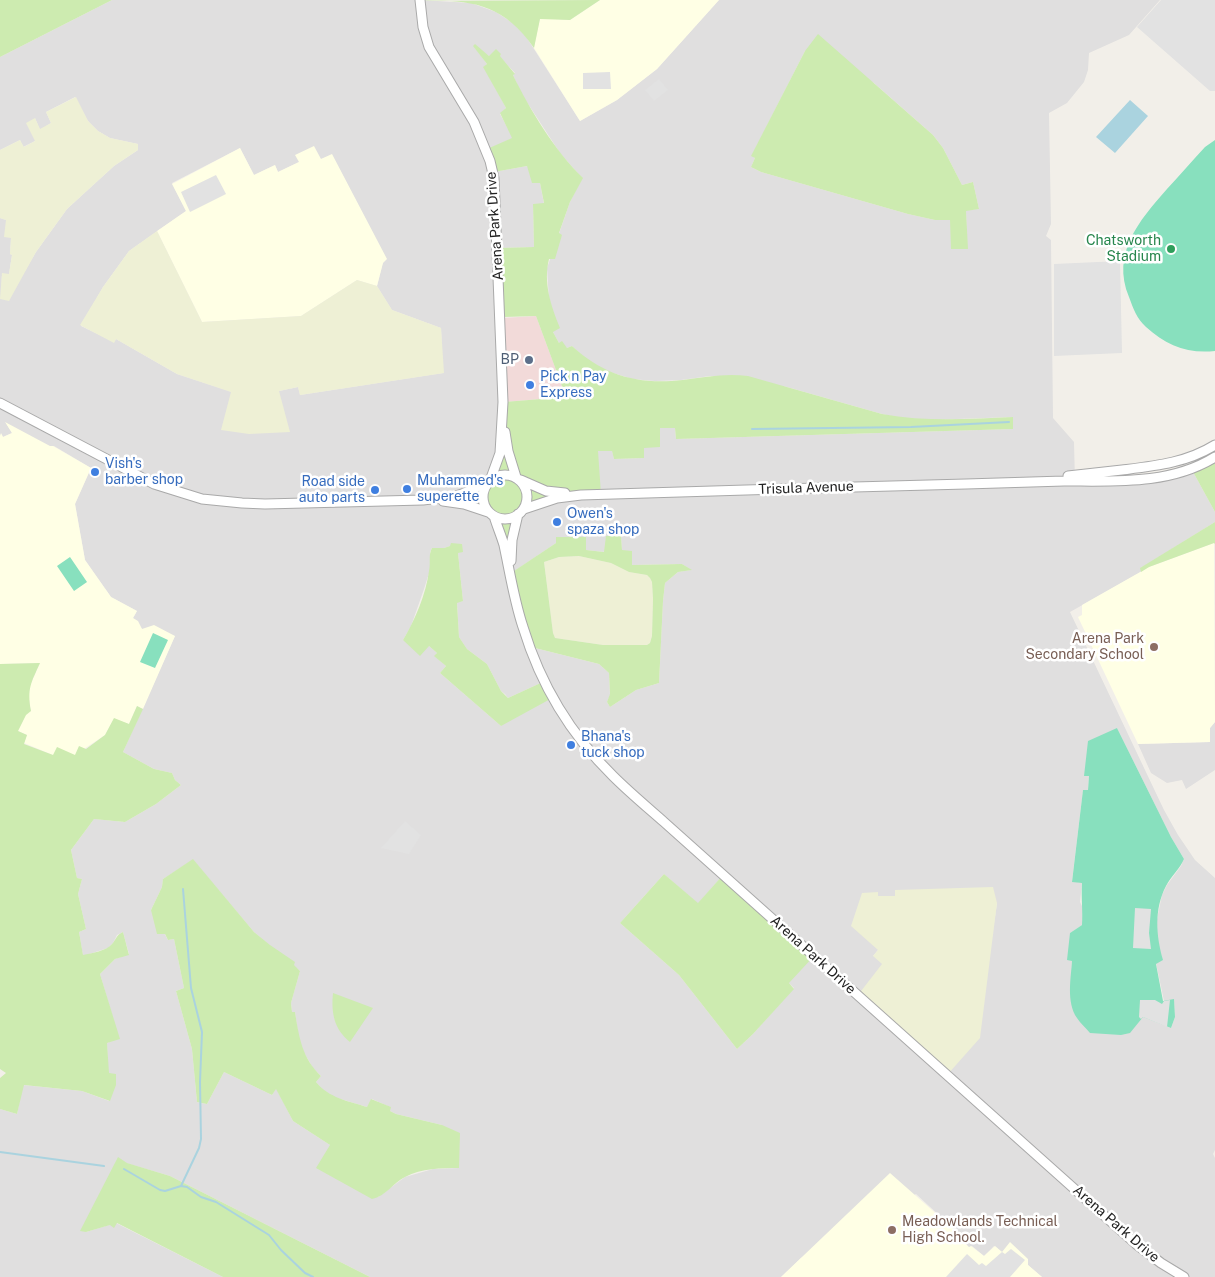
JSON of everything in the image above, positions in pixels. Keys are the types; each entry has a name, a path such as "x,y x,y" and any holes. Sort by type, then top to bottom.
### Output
{"street":[{"name":"Arena Park Drive","path":"420,0 423,26 429,47 474,122 490,161 494,178 503,409 508,451 518,478 525,487 527,495 512,540 511,582"},
{"path":"0,402 146,480 202,499 242,504 423,500 456,502 507,519 521,512"},
{"name":"Arena Park Drive","path":"503,409 500,453 490,480 482,494 483,502 491,514 504,545 523,628 536,664 550,692 584,743 613,776 1136,1244 1184,1277"},
{"name":"Trisula Avenue","path":"1031,482 1159,466 1186,459 1215,445"},
{"name":"Trisula Avenue","path":"518,478 546,491 581,494 1123,481 1182,473 1196,468 1215,457"},
{"path":"423,500 456,496 504,474 518,478"},
{"name":"Trisula Avenue","path":"521,512 557,498 581,494"}],"shaded area":[{"path":"112,0 420,0 471,3 496,12 514,24 525,35 580,121 617,100 657,69 719,0 1160,0 1129,35 1089,53 1088,70 1084,82 1067,103 1049,113 1051,224 1046,236 1051,240 1053,418 1074,442 1075,482 1124,482 1192,470 1215,512 1215,522 1141,568 1141,572 1070,612 1164,810 1195,860 1215,878 1215,1150 1213,1154 1215,1158 1215,1277 1042,1277 1028,1265 1027,1261 1002,1252 994,1246 984,1256 972,1246 969,1248 964,1242 966,1240 916,1194 801,1258 781,1277 370,1277 170,1176 126,1163 118,1158 86,1232 116,1223 223,1277 0,1277 0,1109 17,1114 23,1085 82,1091 109,1101 107,1043 119,1038 100,974 115,959 129,954 123,932 117,935 108,948 83,956 79,932 86,929 78,894 82,879 77,878 71,850 94,819 125,822 156,804 181,785 175,780 172,773 154,769 123,752 175,636 142,629 133,618 137,611 111,597 85,560 75,504 91,468 54,446 50,447 6,423 12,433 3,437 1,434 0,436 0,218 6,220 11,238 10,254 12,255 9,274 2,274 1,299 25,271 36,252 67,209 114,166 138,150 138,144 110,138 98,131 88,121 75,97 46,112 51,123 40,130 35,118 35,141 23,147 20,140 0,150 0,57","holes":["474,46 489,56 501,54 499,56 515,73 513,75 521,93 560,153 582,178 570,202 547,268 553,332 559,343 567,348 572,346 585,358 604,370 632,379 655,381 710,376 787,387 901,418 928,420 1013,417 1013,429 676,439 675,428 660,428 644,448 644,458 614,459 612,451 598,451 519,516 465,493 491,478 504,446 500,248 534,247 533,204 544,204 540,183 527,166 494,172 513,138 500,114 506,108 484,67 487,64","805,51 874,83 933,135 943,148 962,185 973,182 979,209 966,210 967,248 951,220 935,220 908,214 761,172 751,167 755,158 752,155","240,148 254,175 275,165 278,172 299,162 321,159 332,155 386,259 383,262 377,286 392,310 441,328 443,373 300,395 298,387 279,391 232,392 177,374 116,339 114,342 81,326 103,287 129,251 186,211 172,183","621,536 622,550 632,565 682,564 691,570 678,572 665,583 659,683 636,690 610,707 607,702 610,695 609,673 599,664 531,647 510,574 556,543 586,537 586,550 605,552","450,546 458,553 463,601 457,602 459,637 467,649 487,664 501,691 508,698 545,681 501,726 440,673 446,666 435,656 437,653 429,646 403,640 411,626 430,570 430,552 432,548","1117,728 1171,837 1184,859 1162,895 1157,919 1157,937 1162,960 1156,963 1164,1001 1174,1000 1175,1017 1171,1028 1071,994 1072,960 1070,933 1082,925 1083,908 1080,902 1082,883 1072,881 1083,790 1088,790 1089,776 1085,776","193,860 254,932 300,971 291,1003 292,1012 295,1012 299,1040 303,1051 313,1068 321,1076 316,1082 323,1090 334,1097 367,1107 372,1099 390,1107 390,1111 396,1114 442,1125 459,1168 433,1169 405,1177 378,1197 330,1145 293,1121 276,1088 272,1095 224,1072 207,1104 197,1102 192,1049 176,991 184,988 174,939 168,940 151,910 162,887 163,879","664,874 698,904 723,875 789,983 794,988 737,1049 679,975 620,923","895,890 997,903 992,937 873,956 878,950 878,896 895,896"]},
{"path":"600,0 719,0 657,69 617,100 580,121 534,48 540,18 570,20"},
{"path":"1161,0 1215,0 1215,91 1210,91 1137,27"},
{"path":"610,72 611,89 583,89 583,73"},
{"path":"659,79 668,90 654,101 645,90"},
{"path":"76,97 88,121 98,131 110,138 138,144 138,150 114,166 67,209 36,252 9,301 0,299 2,273 9,274 12,255 10,254 11,238 4,237 6,220 0,218 0,150 20,140 24,147 35,141 26,123 35,118 40,129 51,123 46,112"},
{"path":"314,146 321,159 332,154 387,259 383,263 377,286 357,280 301,316 202,322 157,231 186,211 172,184 240,148 254,175 275,165 278,172 299,162 295,155"},
{"path":"216,175 226,194 190,212 181,192"},
{"path":"157,231 202,322 301,316 357,280 377,286 392,310 441,328 444,373 300,395 298,387 279,391 290,432 249,434 221,430 231,392 177,374 116,339 114,343 80,325 103,287 129,251"},
{"path":"1120,261 1122,353 1054,356 1054,264"},
{"path":"536,316 566,397 504,402 503,318"},
{"path":"5,422 91,468 75,504 85,560 111,597 137,611 133,618 138,621 142,629 154,625 175,636 143,709 137,706 129,724 114,719 105,735 75,755 53,755 24,743 27,735 18,731 26,714 31,711 28,694 29,688 40,663 0,664 0,436 1,433 3,437 12,433"},
{"name":"Arena Park Secondary School","path":"1214,543 1215,722 1210,728 1210,742 1138,744 1078,617 1082,615 1082,605 1149,567"},
{"path":"579,556 611,563 629,572 647,575 650,578 653,599 652,636 650,643 647,645 603,645 555,638 544,562 559,557"},
{"path":"1215,722 1215,770 1186,789 1182,780 1167,783 1151,773 1138,744 1210,742 1210,728"},
{"path":"405,821 421,835 409,854 381,848"},
{"path":"993,887 997,903 980,1038 948,1074 858,995 882,964 873,956 878,950 851,926 862,893 878,892 878,896 895,896 895,890"},
{"path":"1135,908 1151,909 1149,933 1151,949 1133,948"},
{"path":"1140,1000 1155,1000 1162,1004 1164,1001 1170,1000 1167,1027 1139,1017"},
{"name":"Meadowlands Technical High School.","path":"890,1173 966,1240 964,1242 969,1247 971,1246 984,1256 995,1246 1002,1252 1010,1242 1028,1259 1028,1265 1042,1277 781,1277"},
{"path":"1011,1249 1025,1260 1010,1277 946,1277 967,1254 979,1265 982,1263 986,1266 1002,1252 1005,1254"}],"green space":[{"path":"0,0 112,0 0,57"},
{"path":"600,0 570,20 540,19 534,48 522,33 498,13 470,4 439,1"},
{"path":"818,34 933,135 943,148 962,185 973,182 979,209 966,211 968,249 951,249 950,220 935,220 908,214 761,172 751,167 755,158 751,156 805,51"},
{"path":"475,44 489,56 496,49 501,54 500,56 515,74 513,75 544,130 583,178 570,202 559,233 562,235 555,259 549,259 547,268 547,286 560,328 553,332 559,343 562,341 567,348 572,346 597,365 610,371 637,379 667,381 740,375 898,417 947,419 1013,417 1013,429 676,439 675,428 660,428 660,447 644,448 644,458 614,459 612,451 598,451 601,494 580,495 524,510 519,516 511,573 556,543 556,537 586,537 586,550 604,552 606,536 621,536 622,550 632,551 632,565 682,564 692,570 678,572 665,583 659,683 636,690 610,707 607,702 610,694 609,673 599,664 531,647 493,517 470,507 456,496 488,481 498,465 504,402 566,397 536,316 503,317 499,248 534,247 533,204 544,203 540,183 532,183 527,166 494,172 487,149 512,138 500,113 506,108 483,67 487,64 473,46","holes":["579,556 611,563 629,572 647,575 652,582 652,636 650,643 647,645 603,645 555,638 544,562 559,557"]},
{"name":"Chatsworth Stadium","path":"1215,140 1215,351 1205,352 1178,347 1169,343 1143,324 1129,297 1124,281 1123,266 1131,239 1147,213 1205,147"},
{"path":"1215,458 1215,512 1192,470"},
{"path":"1215,522 1215,544 1149,567 1141,572 1140,568"},
{"path":"451,543 462,544 463,552 458,553 463,601 457,603 459,637 467,649 487,664 501,691 508,698 545,681 554,697 501,726 440,673 446,666 434,656 437,653 429,646 420,656 403,640 423,598 428,580 432,548 444,548 450,546"},
{"path":"70,557 87,582 74,591 57,566"},
{"path":"153,633 168,640 155,668 140,662"},
{"path":"40,663 31,686 29,697 31,711 26,715 18,731 27,735 24,744 53,755 57,747 75,755 79,746 86,749 105,735 114,718 129,724 137,706 143,709 123,752 154,769 172,773 175,780 181,785 156,804 125,822 94,819 71,850 77,878 82,879 78,894 86,929 79,932 83,955 106,948 123,932 129,955 115,959 100,974 120,1039 107,1043 109,1073 116,1074 116,1085 110,1101 82,1091 24,1085 17,1114 0,1109 0,1078 6,1073 0,1069 0,664"},
{"path":"1117,728 1171,837 1184,859 1168,882 1162,895 1157,922 1163,960 1156,964 1163,1001 1174,999 1175,1017 1171,1028 1143,1017 1130,1033 1121,1035 1090,1033 1078,1020 1071,1005 1070,997 1072,961 1067,960 1070,933 1082,925 1082,883 1072,882 1083,790 1088,790 1089,776 1084,776 1088,741"},
{"path":"193,859 254,932 295,962 294,965 300,971 291,1003 292,1012 295,1012 305,1054 321,1076 316,1082 327,1092 346,1101 367,1107 371,1099 391,1107 390,1111 396,1114 442,1125 460,1133 459,1168 432,1169 411,1174 372,1199 316,1168 330,1145 293,1121 276,1089 272,1095 224,1072 207,1104 197,1102 192,1049 176,991 184,988 174,939 168,940 165,934 157,934 151,910 162,887 163,879"},
{"path":"664,874 698,903 723,875 814,956 789,983 794,989 737,1049 679,975 620,923"},
{"path":"333,993 373,1008 350,1042 337,1026 333,1014"},
{"path":"118,1157 127,1163 170,1176 370,1277 223,1277 117,1223 114,1228 110,1225 86,1232 80,1231"}],"water":[{"path":"1130,100 1148,116 1115,153 1096,137"}],"waterway":[{"path":"752,429 911,427 1009,422"},
{"path":"181,1186 199,1148 201,1139 200,1082 202,1032 191,988 183,889"},
{"path":"0,1152 104,1166"},
{"path":"124,1169 160,1190 165,1191 181,1186 187,1187 201,1197 216,1202 269,1235 281,1250 305,1273 313,1277"}],"place":[{"name":"Chatsworth Stadium","path":"1171,249"},
{"name":"BP","path":"529,360"},
{"name":"Pick n Pay Express","path":"530,385"},
{"name":"Vish's barber shop","path":"95,472"},
{"name":"Muhammed's superette","path":"407,489"},
{"name":"Road side auto parts","path":"375,490"},
{"name":"Owen's spaza shop","path":"557,522"},
{"name":"Arena Park Secondary School","path":"1154,647"},
{"name":"Bhana's tuck shop","path":"571,745"},
{"name":"Meadowlands Technical High School.","path":"892,1230"}]}
